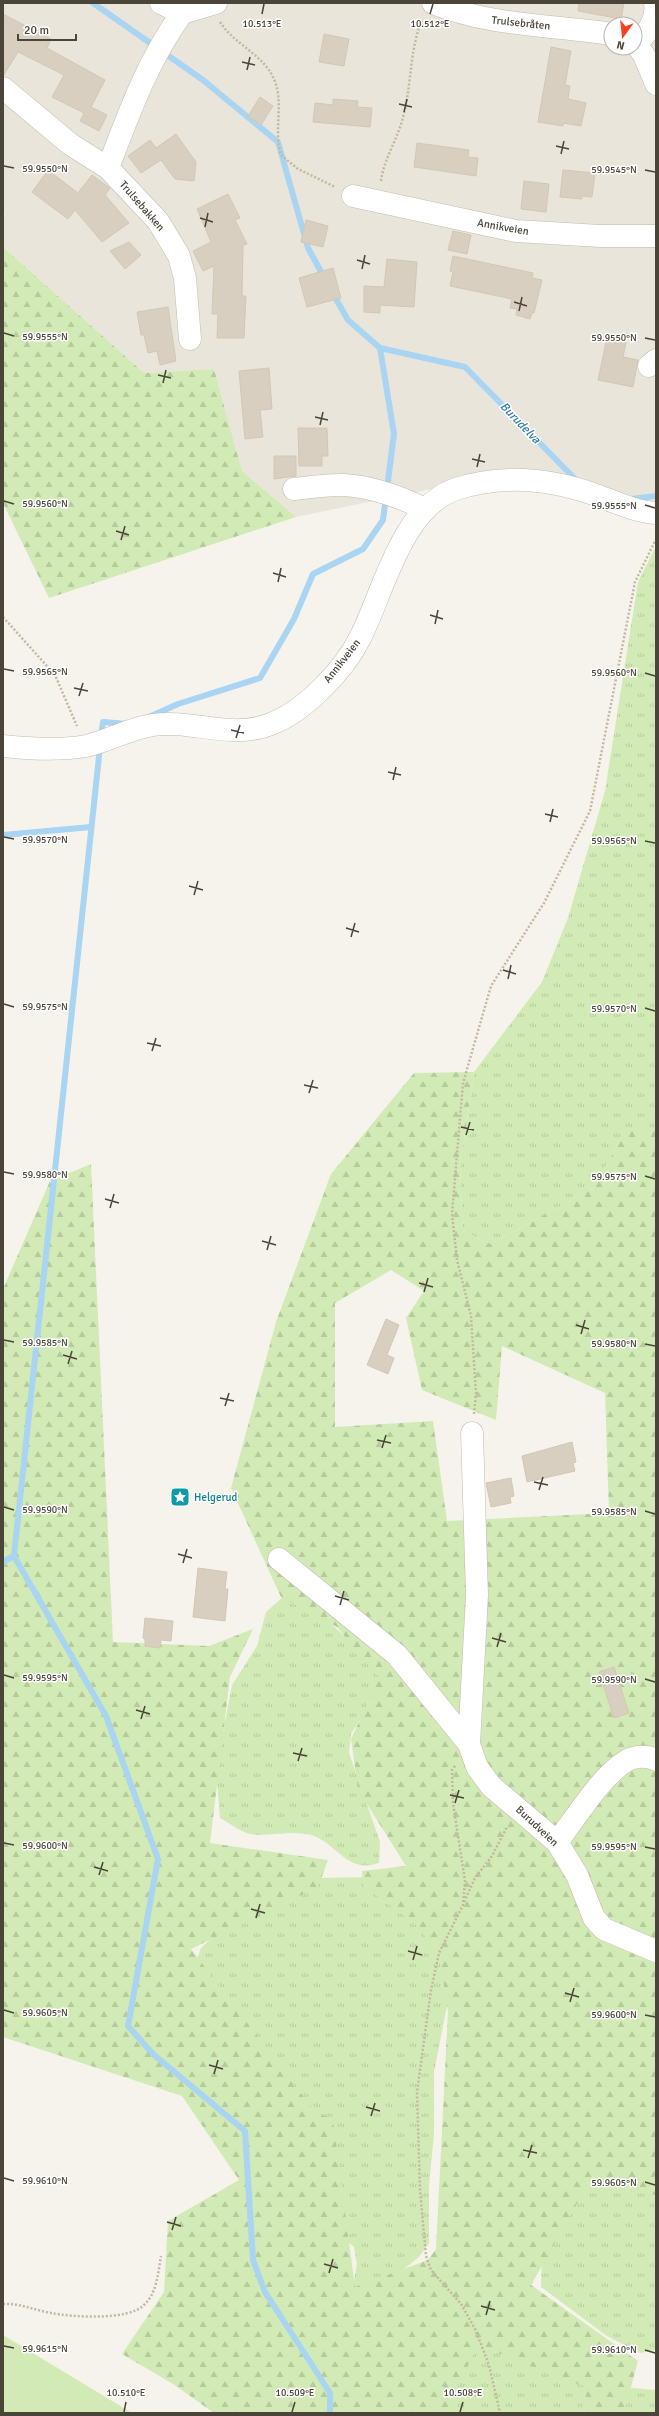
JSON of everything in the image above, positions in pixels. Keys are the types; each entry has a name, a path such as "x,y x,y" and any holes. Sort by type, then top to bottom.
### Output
{"street":[{"path":"161,3 182,13"},
{"path":"643,37 653,22 655,3"},
{"path":"108,168 141,82 161,43 182,13 213,4"},
{"name":"Trulsebråten","path":"428,9 458,13 495,22 603,33"},
{"path":"643,53 656,84"},
{"name":"Trulsebakken","path":"3,88 70,144 108,168 158,221 179,256 185,278 190,339"},
{"name":"Annikveien","path":"353,196 516,231 600,236 656,236"},
{"name":"Annikveien","path":"3,746 58,749 86,746 155,725 215,730 239,730 270,725 300,708 334,676 360,639 400,548 425,509 456,489 512,480 540,480 562,484 634,508 656,513"},
{"path":"294,489 343,485 383,493 425,509"},
{"name":"Burudveien","path":"468,1744 477,1595 472,1433"},
{"name":"Burudveien","path":"279,1559 397,1655 468,1744 477,1767 491,1786 557,1842 577,1875 594,1918 604,1929 656,1951"},
{"path":"557,1842 605,1781 626,1761 642,1757 656,1760"}],"path":[{"path":"213,4 223,26 241,46 263,63 274,77 278,94 277,131 281,155 298,169 353,196"},
{"path":"380,202 383,168 403,118 412,56 428,9"},
{"path":"472,1433 476,1394 471,1316 457,1260 452,1214 463,1083 491,986 544,903 590,810 635,582 656,539"},
{"path":"3,617 55,675 86,746"},
{"path":"463,1905 465,1881 453,1803 452,1770 468,1744"},
{"path":"500,2413 489,2365 476,2329 461,2304 431,2270 426,2256 420,2190 417,2092 431,1990 439,1953 475,1878 492,1856 516,1807"},
{"path":"3,2304 14,2303 50,2313 87,2318 120,2315 143,2306 154,2290 161,2256"}],"shaded area":[{"path":"3,3 656,3 656,507 523,470 296,517 242,471 214,369 144,373 3,247 3,218 5,214 3,212"}],"green space":[{"path":"3,247 144,373 214,369 242,471 296,517 49,598 3,503"},
{"path":"656,546 656,1131 625,1131 595,1187 491,1244 463,1231 460,1168 474,1072 542,982 568,918 605,791 638,582"},
{"path":"474,1072 460,1168 463,1231 491,1244 595,1187 625,1131 656,1131 656,2195 587,2186 531,2285 638,2361 624,2413 581,2413 588,2388 478,2345 445,2413 214,2413 173,2384 122,2354 164,2292 168,2221 239,2180 182,2096 3,2037 3,1289 50,1181 91,1164 113,1642 209,1646 253,1629 230,1677 210,1843 328,1860 318,1887 191,1949 310,2106 333,2121 355,2287 428,2260 436,2249 448,2011 439,1953 414,1923 363,1886 362,1871 406,1866 358,1790 351,1739 379,1678 337,1627 281,1597 231,1488 276,1322 331,1174 414,1073","holes":["391,1270 424,1291 406,1318 422,1390 496,1420 502,1346 605,1393 609,1513 447,1521 433,1421 335,1427 335,1303"]},
{"path":"283,1597 316,1610 378,1667 380,1687 351,1734 349,1753 380,1842 379,1863 359,1865 351,1862 322,1840 314,1836 299,1833 266,1835 250,1834 220,1818 216,1769 232,1685 257,1646 266,1612"},
{"path":"374,1877 434,1923 452,1980 434,2072 434,2133 429,2186 429,2243 419,2257 399,2273 350,2303 357,2264 354,2247 338,2234 188,1984 201,1948 238,1913 314,1878"},
{"path":"584,2174 656,2191 656,2350 640,2353 607,2336 541,2287 542,2254"},
{"path":"475,2329 593,2377 597,2413 441,2413"},
{"path":"3,2335 132,2413 3,2412"},
{"path":"632,2388 656,2390 656,2413 619,2413 622,2393"}],"building":[{"path":"579,3 624,3 622,16 605,16 578,11"},
{"path":"3,14 51,39 47,48 105,80 91,107 107,115 99,131 80,121 84,113 52,97 64,75 18,52 3,76"},
{"path":"324,34 349,39 344,66 319,62"},
{"path":"551,47 571,51 565,85 570,86 568,99 586,103 581,126 563,123 563,126 538,122"},
{"path":"260,97 273,106 261,125 248,116"},
{"path":"333,99 358,101 357,107 372,108 370,127 313,122 315,103 333,105"},
{"path":"176,134 196,162 194,181 175,179 161,160 141,173 128,156 150,140 156,148"},
{"path":"417,143 469,150 468,157 478,158 476,176 414,167"},
{"path":"48,170 78,193 92,175 110,188 105,195 129,223 102,242 75,210 68,219 32,192"},
{"path":"563,170 595,173 592,197 582,196 582,199 560,197"},
{"path":"524,181 549,184 546,212 521,209"},
{"path":"228,194 240,218 235,220 247,244 243,245 242,296 246,296 244,338 217,338 218,314 212,314 214,266 203,271 193,251 211,242 197,209"},
{"path":"306,220 328,226 323,247 301,242"},
{"path":"453,231 471,235 467,254 448,250"},
{"path":"129,242 141,255 125,269 110,251"},
{"path":"453,256 533,273 532,278 542,280 534,313 532,313 530,319 516,315 517,309 510,308 512,299 450,286 453,272 450,271"},
{"path":"387,259 417,262 414,307 380,305 380,313 364,312 364,286 384,287"},
{"path":"333,268 341,298 307,307 299,278"},
{"path":"168,307 176,361 160,365 157,351 148,353 144,335 141,335 137,312"},
{"path":"607,338 626,342 623,357 638,360 633,387 598,380"},
{"path":"269,368 272,409 260,410 263,437 245,439 239,371"},
{"path":"298,428 327,428 328,456 322,456 322,466 299,466"},
{"path":"274,456 296,456 296,476 274,479"},
{"path":"386,1319 399,1325 387,1355 394,1358 388,1374 367,1365"},
{"path":"572,1442 576,1462 573,1463 575,1471 527,1482 522,1456"},
{"path":"511,1478 514,1496 510,1497 511,1503 491,1507 486,1483"},
{"path":"198,1568 227,1572 225,1589 228,1589 225,1621 193,1617"},
{"path":"145,1618 173,1621 171,1641 161,1640 160,1648 145,1646 145,1639 143,1638"},
{"path":"614,1667 629,1713 614,1718 599,1672"}],"waterway":[{"path":"93,3 203,80 278,142 308,248 325,279"},
{"path":"149,717 178,704 260,678 294,619 313,574 363,549 383,520 394,434 380,348 348,320 333,294"},
{"name":"Burudelva","path":"380,348 465,367 578,482"},
{"name":"Burudelva","path":"631,499 656,496"},
{"path":"101,736 103,722 127,724"},
{"path":"100,747 14,1556 106,1716 158,1859 128,2026 153,2054 245,2131 253,2260 265,2292 330,2393 330,2413"},
{"path":"3,835 91,827"},
{"path":"3,1562 14,1556"}],"place":[{"name":"Helgerud","path":"180,1497"}]}
